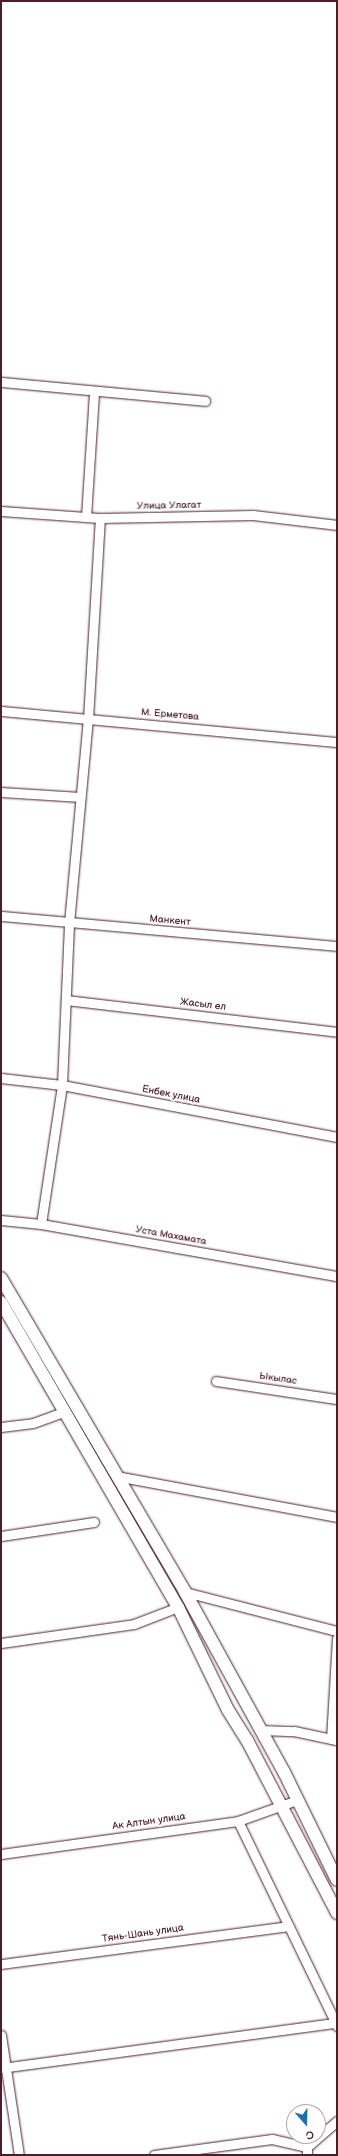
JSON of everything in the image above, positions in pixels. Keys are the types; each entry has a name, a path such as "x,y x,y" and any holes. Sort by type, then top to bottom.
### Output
{"main road":[{"path":"1,1278 185,1592 297,1800 337,1880"},
{"path":"1,1302 5,1317 64,1412 178,1608 228,1710 247,1740 337,1913"}],"street":[{"path":"1,382 94,392 206,401"},
{"path":"86,517 94,392"},
{"name":"Улица Улагат","path":"1,511 100,518 253,515 337,525"},
{"path":"41,1224 62,1085 69,923 88,719 100,518"},
{"name":"М. Ерметова","path":"1,711 337,742"},
{"path":"1,792 80,797"},
{"name":"Манкент","path":"1,916 337,946"},
{"name":"Жасыл ел","path":"66,1000 337,1032"},
{"name":"Енбек улица","path":"1,1078 62,1085 337,1137"},
{"name":"Уста Махамата","path":"1,1220 41,1224 337,1276"},
{"name":"Ыкылас","path":"216,1381 337,1399"},
{"path":"1,1427 33,1422 64,1412"},
{"path":"116,1476 337,1517"},
{"path":"1,1536 94,1522"},
{"path":"185,1592 337,1631"},
{"path":"1,1643 134,1624 178,1608"},
{"path":"260,1730 294,1731 334,1740 337,1638"},
{"name":"Ак Алтын улица","path":"1,1854 238,1821 279,1804 297,1800"},
{"path":"4,2068 336,2025 238,1821"},
{"name":"Тянь-Шань улица","path":"1,1964 288,1926"},
{"path":"1,2035 4,2068 19,2155"},
{"path":"154,2155 272,2139 307,2151 337,2121"}]}
